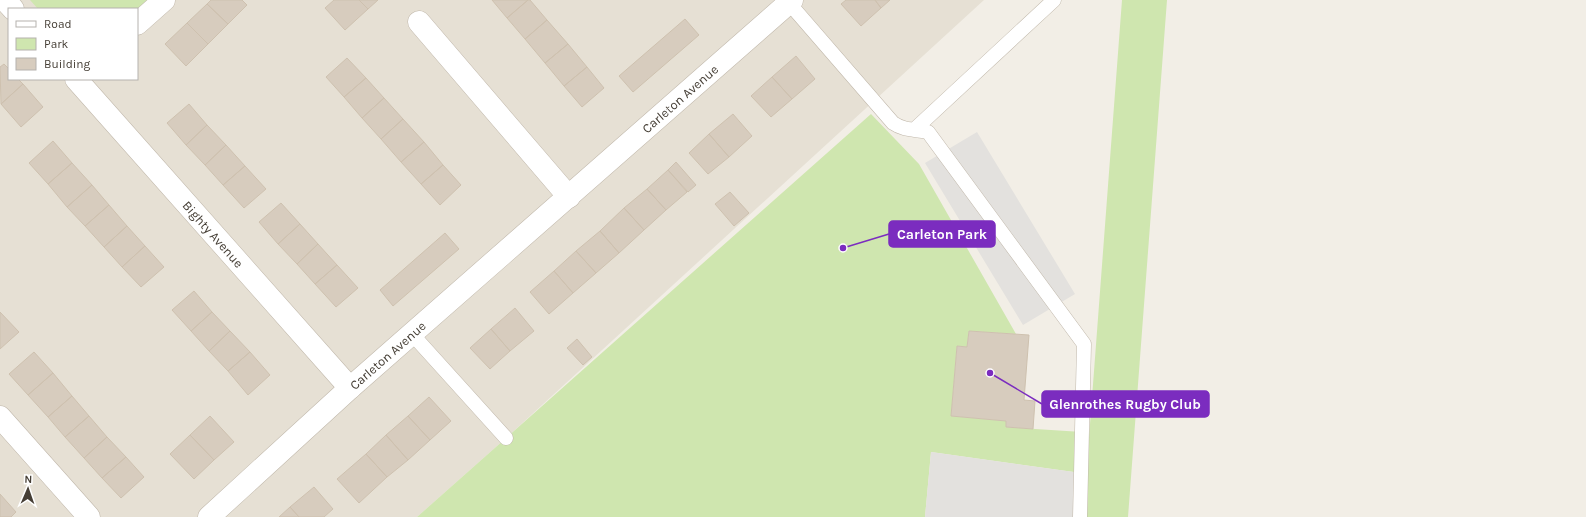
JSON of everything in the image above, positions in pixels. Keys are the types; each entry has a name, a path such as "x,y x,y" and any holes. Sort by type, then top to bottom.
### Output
{"street":[{"path":"5,0 12,8"},
{"path":"138,23 164,0"},
{"name":"Carleton Avenue","path":"209,517 350,388 569,197 789,1"},
{"path":"419,22 569,197"},
{"name":"Bighty Avenue","path":"77,80 350,388"},
{"path":"0,417 89,517"}],"lane":[{"path":"915,129 1054,0"},
{"path":"789,1 893,123 903,129 915,129 928,132 1084,344 1080,517"},
{"path":"412,334 506,438"}],"shaded area":[{"path":"0,0 984,0 506,438 417,517 0,517"},
{"path":"977,132 1075,294 1023,325 925,163"},
{"path":"931,452 1081,473 1080,517 925,517"}],"green space":[{"path":"30,0 151,0 138,12 138,8 37,8"},
{"path":"1122,0 1167,0 1128,517 1083,517"},
{"path":"871,114 919,164 1016,334 969,331 967,347 957,346 951,416 1006,421 1006,427 1082,432 1081,473 931,452 925,517 417,517"}],"building":[{"path":"211,0 242,0 247,5 228,24 207,4"},
{"path":"334,0 359,0 368,9 345,30 325,8"},
{"path":"359,0 378,0 368,9"},
{"path":"492,0 528,0 507,18"},
{"path":"528,0 530,0 547,20 525,39 507,18"},
{"path":"846,0 875,0 881,8 861,26 841,4"},
{"path":"875,0 890,0 881,8"},
{"path":"207,4 228,24 208,44 187,23"},
{"path":"685,19 699,35 633,92 619,76"},
{"path":"547,20 568,44 545,63 525,39"},
{"path":"187,23 208,44 186,66 165,44"},
{"path":"568,44 587,67 564,86 545,63"},
{"path":"796,56 815,79 792,99 772,77"},
{"path":"347,58 366,78 344,97 326,77"},
{"path":"4,64 8,68 8,80 19,80 23,84 1,104 0,67"},
{"path":"587,67 604,88 582,107 564,86"},
{"path":"772,77 792,99 771,117 751,96"},
{"path":"366,78 384,98 362,118 344,97"},
{"path":"23,84 43,107 21,127 1,104"},
{"path":"384,98 403,119 381,139 362,118"},
{"path":"189,104 207,125 186,145 167,123"},
{"path":"733,114 752,136 729,157 709,134"},
{"path":"403,119 424,142 401,162 381,139"},
{"path":"207,125 226,145 205,165 186,145"},
{"path":"709,134 729,157 708,174 689,153"},
{"path":"53,141 72,163 48,184 29,163"},
{"path":"424,142 443,165 421,184 401,162"},
{"path":"226,145 245,166 223,185 205,165"},
{"path":"676,162 696,185 688,192 668,170"},
{"path":"72,163 92,185 67,207 48,184"},
{"path":"443,165 461,185 440,205 421,184"},
{"path":"245,166 266,189 244,208 223,185"},
{"path":"668,170 687,192 666,210 647,189"},
{"path":"92,185 109,205 85,226 67,207"},
{"path":"647,189 666,210 644,230 624,208"},
{"path":"730,192 749,213 734,226 715,204"},
{"path":"281,203 300,224 278,244 259,222"},
{"path":"109,205 127,226 104,247 85,226"},
{"path":"624,208 644,230 619,253 600,231"},
{"path":"300,224 318,244 297,264 278,244"},
{"path":"127,226 145,246 122,267 104,247"},
{"path":"600,231 619,253 596,273 576,251"},
{"path":"445,233 459,249 393,306 380,290"},
{"path":"318,244 337,265 315,284 297,264"},
{"path":"145,246 164,267 141,287 122,267"},
{"path":"576,251 596,273 573,293 554,271"},
{"path":"337,265 358,288 336,307 315,284"},
{"path":"554,271 573,293 549,314 530,292"},
{"path":"194,291 212,312 191,331 172,310"},
{"path":"515,308 534,331 510,351 491,329"},
{"path":"0,312 19,332 0,349"},
{"path":"212,312 230,331 209,351 191,331"},
{"path":"491,329 510,351 490,369 470,348"},
{"path":"230,331 250,352 228,371 209,351"},
{"path":"969,331 1029,335 1024,400 1035,401 1033,429 1006,427 1006,421 951,416 957,346 967,347"},
{"path":"577,339 592,357 583,365 567,348"},
{"path":"34,352 53,373 28,395 9,374"},
{"path":"250,352 270,375 248,395 228,371"},
{"path":"53,373 72,396 48,417 28,395"},
{"path":"72,396 89,416 65,437 48,417"},
{"path":"429,397 451,421 430,440 408,416"},
{"path":"89,416 107,437 84,458 65,437"},
{"path":"210,416 234,442 214,460 190,435"},
{"path":"408,416 430,440 408,460 386,435"},
{"path":"190,435 214,460 194,479 170,454"},
{"path":"386,435 408,460 387,477 366,454"},
{"path":"107,437 126,457 102,478 84,458"},
{"path":"366,454 387,477 359,503 337,479"},
{"path":"126,457 144,477 121,498 102,478"},
{"path":"314,487 333,509 324,517 299,517 290,507"},
{"path":"0,494 16,512 11,517 0,517"},
{"path":"290,507 299,517 279,517"}],"place":[{"name":"Carleton Park","path":"843,248"},
{"name":"Glenrothes Rugby Club","path":"990,373"}]}
